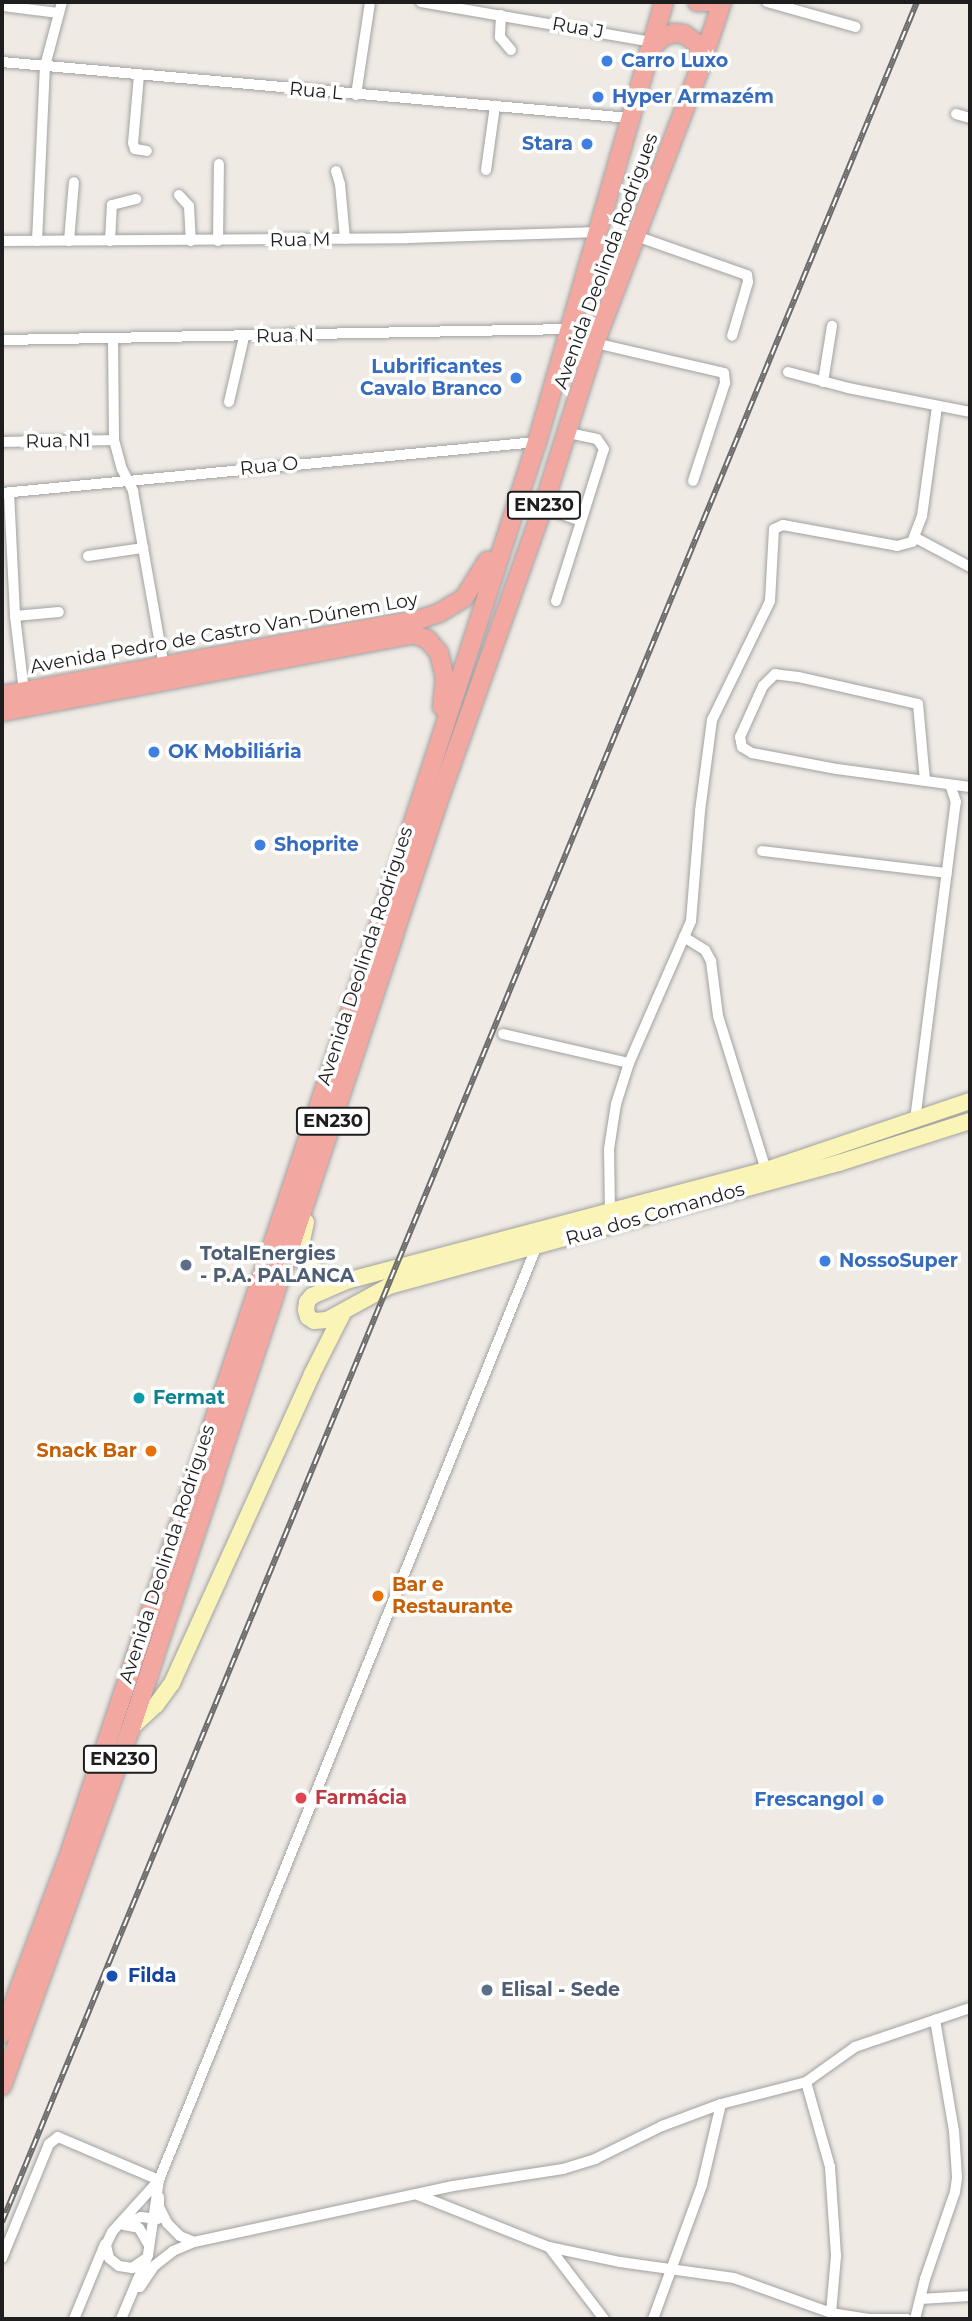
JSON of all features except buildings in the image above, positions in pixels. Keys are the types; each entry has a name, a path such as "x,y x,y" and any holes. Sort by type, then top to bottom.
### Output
{"highway":[{"name":"Avenida Deolinda Rodrigues","path":"2,2034 9,2003 71,1849 537,442 664,2"},
{"path":"697,2 709,2"},
{"name":"Avenida Deolinda Rodrigues","path":"2,2086 131,1728 438,802 543,507 595,343 700,68 722,2"},
{"path":"650,46 662,37 674,33 684,34 698,44 700,68"},
{"name":"Avenida Pedro de Castro Van-Dúnem Loy","path":"2,695 164,667 439,613 464,598 478,579 516,501"},
{"name":"Avenida Pedro de Castro Van-Dúnem Loy","path":"2,712 413,634 434,645 443,664 445,678 440,736"}],"main road":[{"name":"Rua dos Comandos","path":"970,1101 766,1170 349,1280 312,1296 307,1302 308,1317 314,1321 327,1320 382,1289 839,1163 970,1121"},
{"path":"318,1169 301,1247 303,1258 318,1274 349,1280"},
{"path":"131,1728 156,1705 172,1683 312,1374 343,1313"}],"street":[{"path":"37,241 45,66 62,2"},
{"path":"356,95 370,2"},
{"name":"Rua J","path":"421,2 468,6 650,46"},
{"path":"767,2 856,27"},
{"path":"2,6 58,13"},
{"path":"501,15 500,37 511,50"},
{"name":"Rua L","path":"2,62 630,118"},
{"path":"138,75 133,143 135,149 147,151"},
{"path":"486,170 495,106"},
{"path":"956,114 970,118"},
{"path":"218,241 219,164"},
{"path":"336,171 340,184 345,239"},
{"path":"69,241 74,182"},
{"path":"179,195 189,206 191,241"},
{"path":"110,241 112,205 136,199"},
{"name":"Rua M","path":"2,241 218,241 599,232"},
{"path":"636,236 747,275 748,282 732,336"},
{"path":"823,382 832,326"},
{"name":"Rua N","path":"2,340 569,329"},
{"path":"229,402 244,337"},
{"path":"113,339 114,440 133,491 164,667"},
{"path":"595,343 724,373 725,383 693,481"},
{"path":"788,372 823,382 970,412"},
{"path":"916,538 930,472 937,407"},
{"path":"556,601 604,449 597,439 568,433"},
{"name":"Rua N1","path":"2,442 114,440"},
{"name":"Rua O","path":"5,493 537,442"},
{"path":"5,493 7,585 15,617 24,691"},
{"path":"543,507 581,521"},
{"path":"610,1212 608,1175 611,1128 629,1063 684,937 694,905 700,811 712,720 770,601 774,529 783,525 897,546 916,538"},
{"path":"916,538 970,567"},
{"path":"88,556 143,548"},
{"path":"15,617 59,612"},
{"path":"925,781 918,704 775,674 763,686 740,737 742,747 752,752 837,769 968,787"},
{"path":"915,1120 956,802 950,785"},
{"path":"956,802 968,787"},
{"path":"761,851 947,873"},
{"path":"684,937 705,950 711,961 718,1016 766,1170"},
{"path":"503,1034 629,1063"},
{"path":"121,2319 148,2251 159,2180 536,1248"},
{"path":"126,2308 154,2266 173,2251 194,2242 486,2180 563,2169 595,2159 662,2126 721,2104 807,2082 850,2050 970,2008"},
{"path":"915,2319 955,2192 957,2177 954,2131 935,2020"},
{"path":"807,2082 830,2167 835,2256 831,2313"},
{"path":"653,2319 702,2185 721,2104"},
{"path":"2,2258 49,2144 58,2137 159,2180"},
{"path":"159,2180 159,2207 167,2222 180,2236 194,2242"},
{"path":"74,2319 108,2238 159,2180"},
{"path":"418,2195 549,2247 758,2285 831,2313 869,2319 907,2319"},
{"path":"118,2227 141,2217 153,2217 167,2222"},
{"path":"108,2238 106,2251 119,2266 139,2265 148,2251 148,2240 139,2228 132,2225 118,2227"},
{"path":"549,2247 604,2319"},
{"path":"920,2299 970,2296"},
{"path":"808,2319 812,2307"}],"railway":[{"path":"2,2222 917,2"}],"place":[{"name":"Carro Luxo","path":"607,61"},
{"name":"Hyper Armazém","path":"598,97"},
{"name":"Stara","path":"587,144"},
{"name":"Lubrificantes Cavalo Branco","path":"516,378"},
{"name":"OK Mobiliária","path":"154,752"},
{"name":"Shoprite","path":"260,845"},
{"name":"NossoSuper","path":"825,1261"},
{"name":"TotalEnergies - P.A. PALANCA","path":"186,1265"},
{"name":"Fermat","path":"139,1398"},
{"name":"Snack Bar","path":"151,1451"},
{"name":"Bar e Restaurante","path":"378,1596"},
{"name":"Farmácia","path":"301,1798"},
{"name":"Frescangol","path":"878,1800"},
{"name":"Filda","path":"112,1976"},
{"name":"Elisal - Sede","path":"487,1990"}]}
